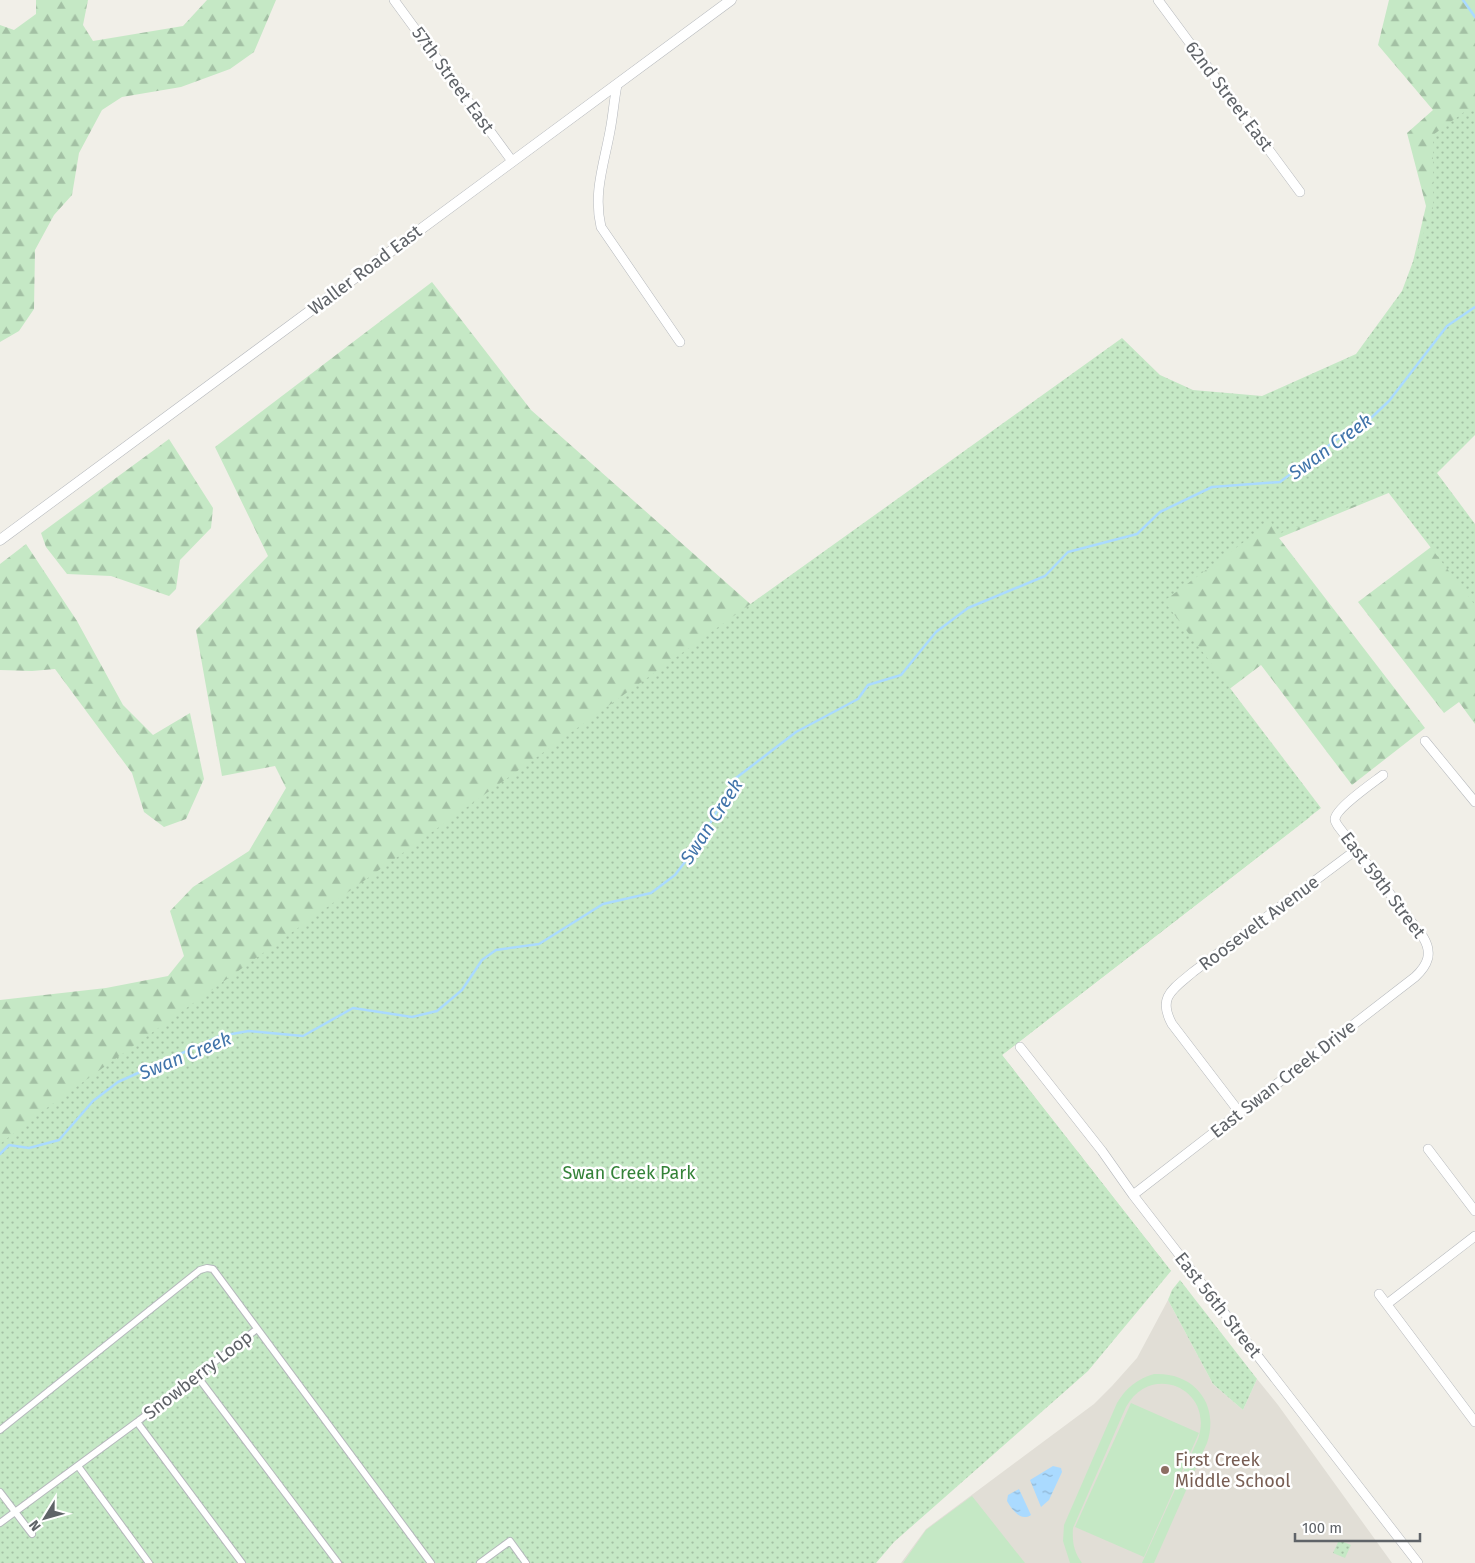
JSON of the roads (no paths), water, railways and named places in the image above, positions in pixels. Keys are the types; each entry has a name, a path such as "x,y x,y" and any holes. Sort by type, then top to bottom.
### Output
{"street":[{"name":"57th Street East","path":"394,0 512,161"},
{"name":"Waller Road East","path":"0,540 731,0"},
{"name":"62nd Street East","path":"1158,0 1300,192"},
{"path":"617,85 611,128 598,192 598,212 601,226 680,342"},
{"path":"1425,741 1475,802"},
{"name":"East 59th Street","path":"1383,775 1346,805 1337,814 1335,819 1356,850 1409,916 1429,948 1428,958"},
{"name":"Roosevelt Avenue","path":"1240,1113 1172,1024 1166,1012 1167,999 1175,988 1193,972 1356,850"},
{"name":"East Swan Creek Drive","path":"1133,1195 1415,977 1423,968 1428,958"},
{"name":"East 56th Street","path":"1020,1047 1418,1563"},
{"path":"1428,1149 1475,1211"},
{"path":"1387,1304 1475,1236"},
{"path":"0,1430 200,1270 213,1269 257,1329"},
{"path":"1379,1294 1475,1422"},
{"name":"Snowberry Loop","path":"0,1523 137,1422 257,1329 431,1563"},
{"path":"197,1376 338,1563"},
{"path":"137,1422 242,1563"},
{"path":"78,1466 149,1563"},
{"path":"0,1492 32,1534"},
{"path":"480,1563 510,1541 526,1563"}],"water":[{"path":"1053,1466 1061,1468 1062,1472 1049,1500 1041,1507 1030,1480"},
{"path":"1019,1489 1031,1515 1027,1517 1017,1514 1007,1501 1008,1495"}],"waterway":[{"name":"Swan Creek","path":"1463,0 1475,17"},
{"name":"Swan Creek","path":"0,1154 9,1145 29,1148 59,1140 93,1101 118,1082 220,1036 249,1031 303,1036 353,1008 412,1017 437,1011 462,990 482,960 496,950 539,944 603,904 651,893 675,875 697,846 736,778 796,732 858,699 868,685 901,675 936,632 968,608 1045,576 1068,552 1137,534 1160,512 1212,487 1280,482 1340,437 1356,432 1389,401 1447,326 1475,307"}],"place":[{"name":"First Creek Middle School","path":"1165,1470"}],"park label":[{"name":"Swan Creek Park","path":"629,1173"}]}
